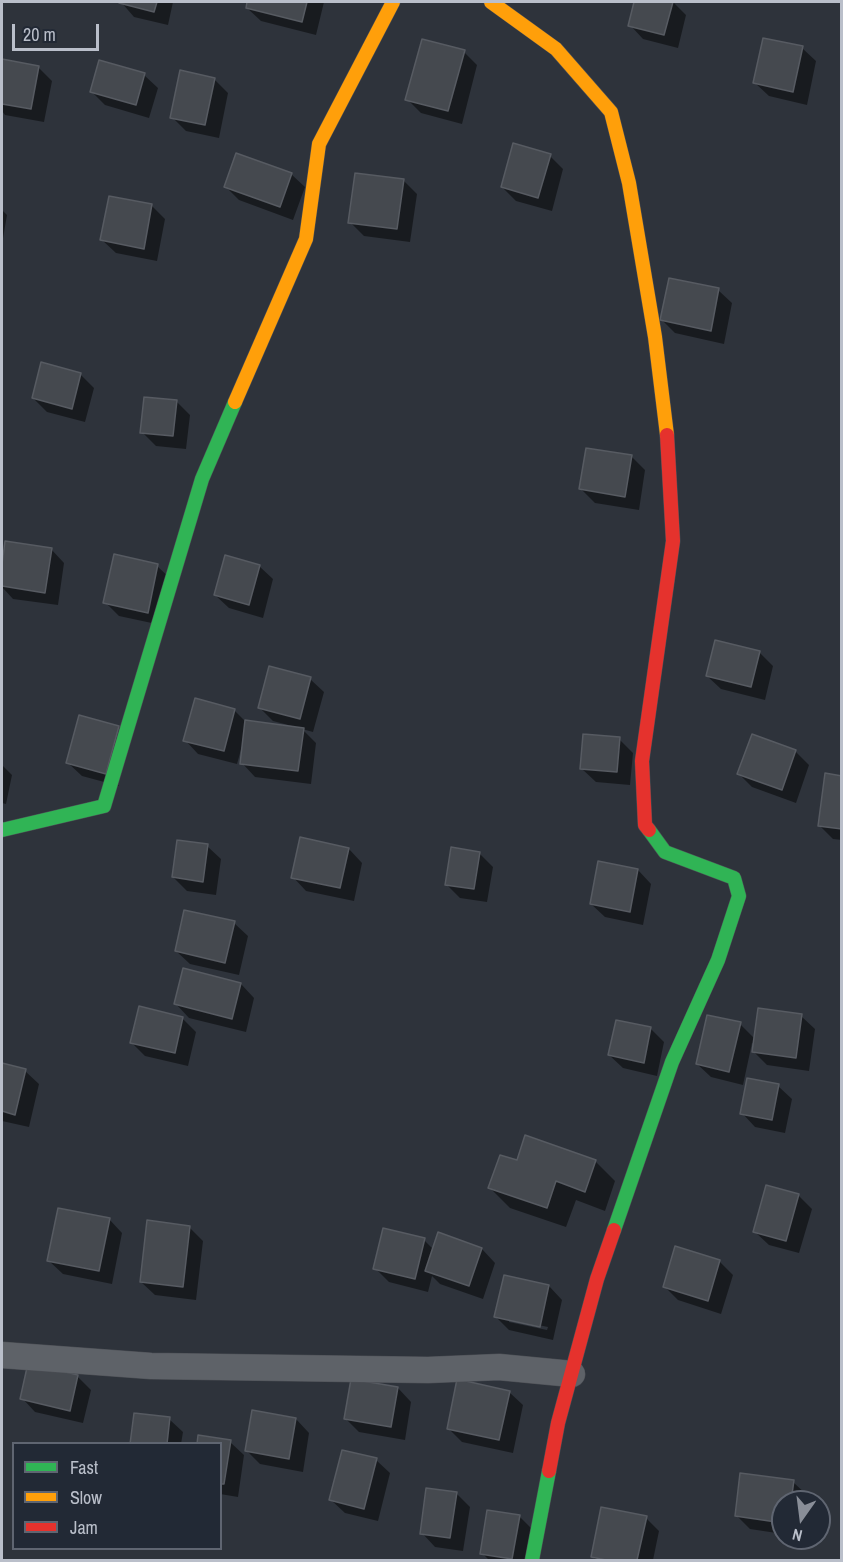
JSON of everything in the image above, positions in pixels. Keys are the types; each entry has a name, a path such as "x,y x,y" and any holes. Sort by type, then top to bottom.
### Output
{"street":[{"path":"2,830 104,806 201,479 306,239 319,144 393,2"},
{"path":"490,2 556,49 611,112 629,183 655,337 666,422 673,542 642,761 645,825 665,852 734,878 739,896 718,960 672,1062 597,1280 558,1423 532,1560"},
{"path":"2,1355 151,1366 428,1370 499,1366 572,1374"}],"building":[{"path":"119,2 157,2 154,12"},
{"path":"247,2 307,2 302,22 246,8"},
{"path":"634,2 673,2 664,35 628,26"},
{"path":"763,38 803,46 793,92 753,83"},
{"path":"422,39 465,50 448,111 405,100"},
{"path":"2,59 39,66 31,109 2,104"},
{"path":"99,60 145,73 136,105 90,92"},
{"path":"180,70 215,78 205,125 170,118"},
{"path":"513,143 551,154 538,198 501,187"},
{"path":"236,153 292,173 280,207 224,187"},
{"path":"355,173 404,179 397,229 348,223"},
{"path":"109,196 152,204 144,249 100,240"},
{"path":"669,278 719,288 711,331 660,320"},
{"path":"41,362 81,373 72,409 32,398"},
{"path":"144,397 177,400 173,436 140,433"},
{"path":"586,448 632,455 625,497 579,489"},
{"path":"5,541 52,548 45,593 2,586"},
{"path":"114,554 158,564 148,613 103,603"},
{"path":"225,555 260,565 249,605 214,595"},
{"path":"715,640 760,651 751,687 706,676"},
{"path":"269,666 311,677 300,719 258,708"},
{"path":"195,698 235,709 224,751 183,741"},
{"path":"79,715 119,726 106,774 66,763"},
{"path":"245,720 304,728 298,771 240,764"},
{"path":"583,734 620,737 617,772 580,769"},
{"path":"752,734 796,750 782,790 737,774"},
{"path":"825,773 842,776 842,829 818,826"},
{"path":"300,837 349,848 340,888 291,878"},
{"path":"177,840 208,844 203,882 172,877"},
{"path":"451,847 480,852 474,889 445,885"},
{"path":"598,861 638,869 630,912 590,904"},
{"path":"184,910 235,921 225,963 175,951"},
{"path":"183,968 241,983 232,1019 174,1004"},
{"path":"139,1006 183,1017 175,1053 130,1043"},
{"path":"758,1008 802,1014 796,1058 752,1052"},
{"path":"707,1015 741,1022 729,1072 696,1064"},
{"path":"616,1020 651,1027 644,1063 608,1055"},
{"path":"2,1063 26,1069 15,1115 2,1111"},
{"path":"747,1078 779,1084 772,1120 740,1114"},
{"path":"525,1135 596,1160 585,1192 556,1181 547,1208 488,1188 500,1155 517,1160"},
{"path":"766,1185 799,1194 786,1241 753,1232"},
{"path":"58,1208 110,1218 99,1271 47,1261"},
{"path":"147,1220 190,1226 183,1287 140,1282"},
{"path":"383,1228 425,1238 415,1279 373,1269"},
{"path":"438,1232 482,1248 469,1286 425,1271"},
{"path":"675,1246 720,1260 708,1301 663,1287"},
{"path":"504,1275 549,1285 540,1327 494,1317"},
{"path":"28,1363 78,1375 70,1411 20,1399"},
{"path":"351,1379 398,1387 391,1427 344,1419"},
{"path":"457,1379 510,1391 499,1440 447,1429"},
{"path":"252,1410 296,1418 289,1459 245,1451"},
{"path":"134,1413 170,1417 167,1442 130,1442"},
{"path":"198,1435 231,1440 224,1484 222,1484 222,1442 197,1442"},
{"path":"342,1450 377,1458 364,1509 329,1500"},
{"path":"740,1473 794,1480 793,1490 771,1490 771,1521 735,1516"},
{"path":"426,1488 457,1492 450,1538 420,1534"},
{"path":"601,1507 647,1516 637,1560 606,1560 591,1557"},
{"path":"487,1510 520,1515 512,1559 480,1554"}],"traffic: fast":[{"path":"2,830 104,806 202,479 235,402"},
{"path":"614,1230 672,1062 718,960 739,896 734,878 665,852 649,830"},
{"path":"532,1560 549,1471"}],"traffic: slow":[{"path":"235,402 306,239 319,144 393,2"},
{"path":"491,2 556,49 611,112 629,183 655,337 667,435"}],"traffic: jam":[{"path":"649,830 645,825 642,761 673,541 667,435"},
{"path":"549,1471 558,1423 597,1279 614,1230"}]}
